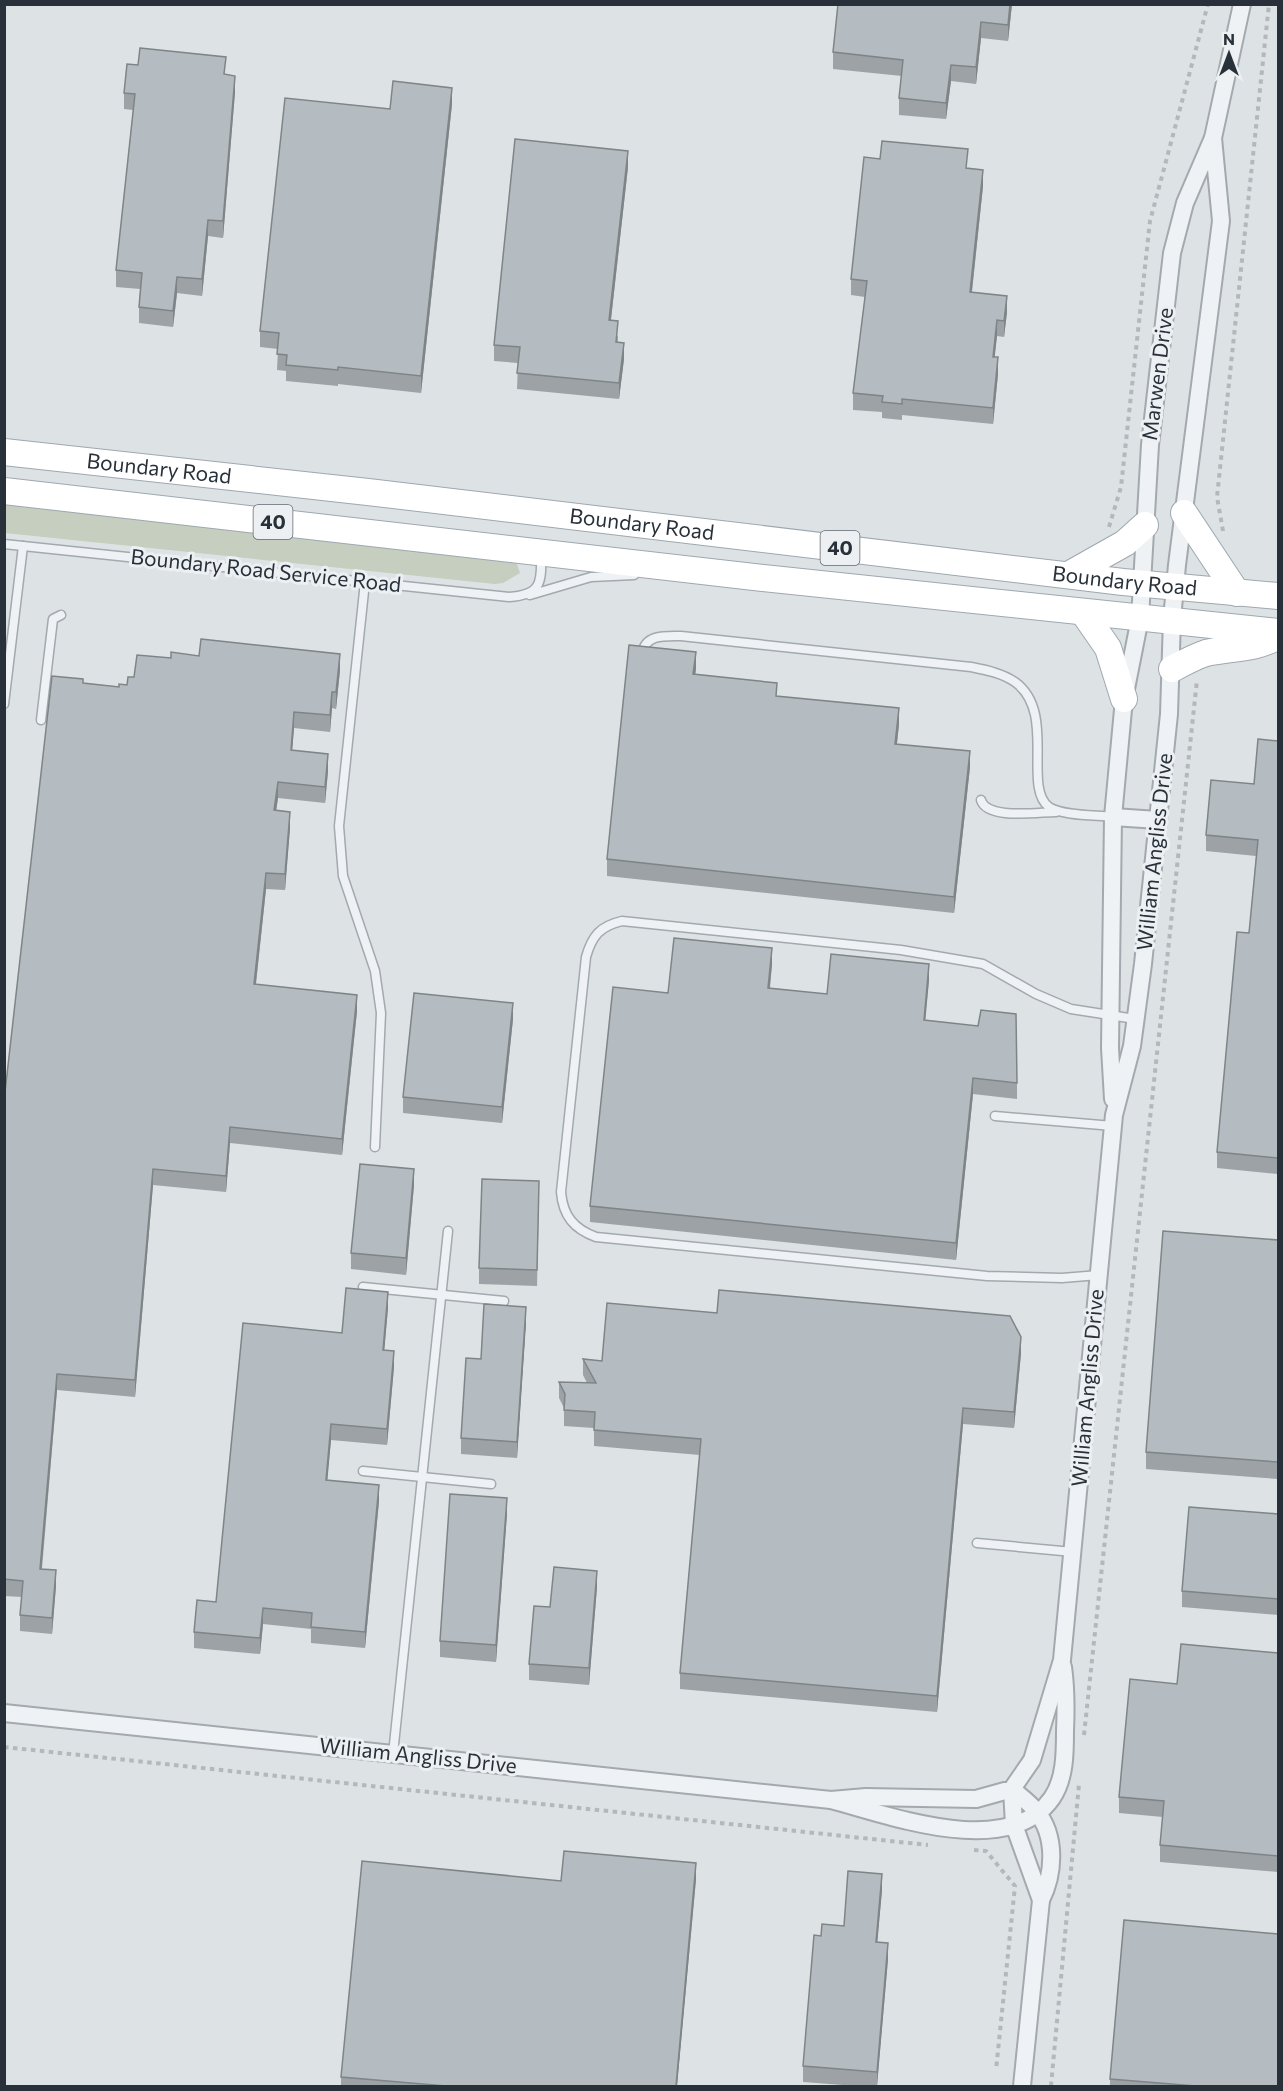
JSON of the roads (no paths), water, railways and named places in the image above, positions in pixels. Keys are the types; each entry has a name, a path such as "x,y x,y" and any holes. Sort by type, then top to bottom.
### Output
{"main road":[{"name":"Boundary Road","path":"4,452 1142,584 1278,596"},
{"name":"Boundary Road","path":"4,491 763,578 1172,620 1278,634"},
{"path":"538,513 541,553"},
{"path":"1184,513 1237,592"},
{"path":"1070,574 1125,543 1144,525"},
{"path":"1083,612 1108,648 1124,699"},
{"path":"1172,669 1201,655 1263,645 1278,634"}],"street":[{"name":"Marwen Drive","path":"1140,618 1150,446 1172,253 1185,203 1213,138 1242,4"},
{"name":"Marwen Drive","path":"1175,587 1221,221 1213,138"},
{"name":"William Angliss Drive","path":"831,1800 866,1797 976,1799 1012,1789 1032,1760 1062,1660 1114,1120 1132,1046 1136,1019 1158,820 1172,669 1175,587"},
{"name":"William Angliss Drive","path":"1114,1120 1110,1048 1113,817 1124,699 1140,618"},
{"path":"1113,817 1158,820"},
{"name":"William Angliss Drive","path":"4,1713 831,1800 928,1825 983,1830 1014,1825 1037,1812 1052,1798 1063,1770 1066,1690 1062,1660"},
{"path":"1012,1789 1037,1812 1046,1829 1051,1859 1049,1885 1041,1900 1022,2086"},
{"path":"1012,1789 1014,1825 1041,1900"}],"lane":[{"name":"Boundary Road Service Road","path":"4,544 509,597 528,596 591,577 642,575"},
{"path":"4,704 23,546"},
{"path":"528,596 537,588 542,577 541,553"},
{"path":"711,583 763,578"},
{"path":"365,582 339,826 343,876 375,971 381,1013 375,1147"},
{"path":"41,720 53,620 61,615"},
{"path":"4,620 15,621"},
{"path":"642,654 643,646 648,640 660,636 681,636 971,667 998,673 1016,682 1030,699 1036,718 1041,797 1049,807 1060,812"},
{"path":"981,800 987,809 999,813 1060,812 1113,817"},
{"path":"1099,1275 1062,1278 987,1276 596,1237 579,1229 566,1216 561,1192 586,957 591,940 608,924 622,921 901,950 983,964 1036,994 1071,1009 1136,1019"},
{"path":"995,1116 1114,1120"},
{"path":"393,1754 448,1231"},
{"path":"363,1287 504,1301"},
{"path":"363,1471 491,1484"},
{"path":"977,1543 1073,1552"}]}
